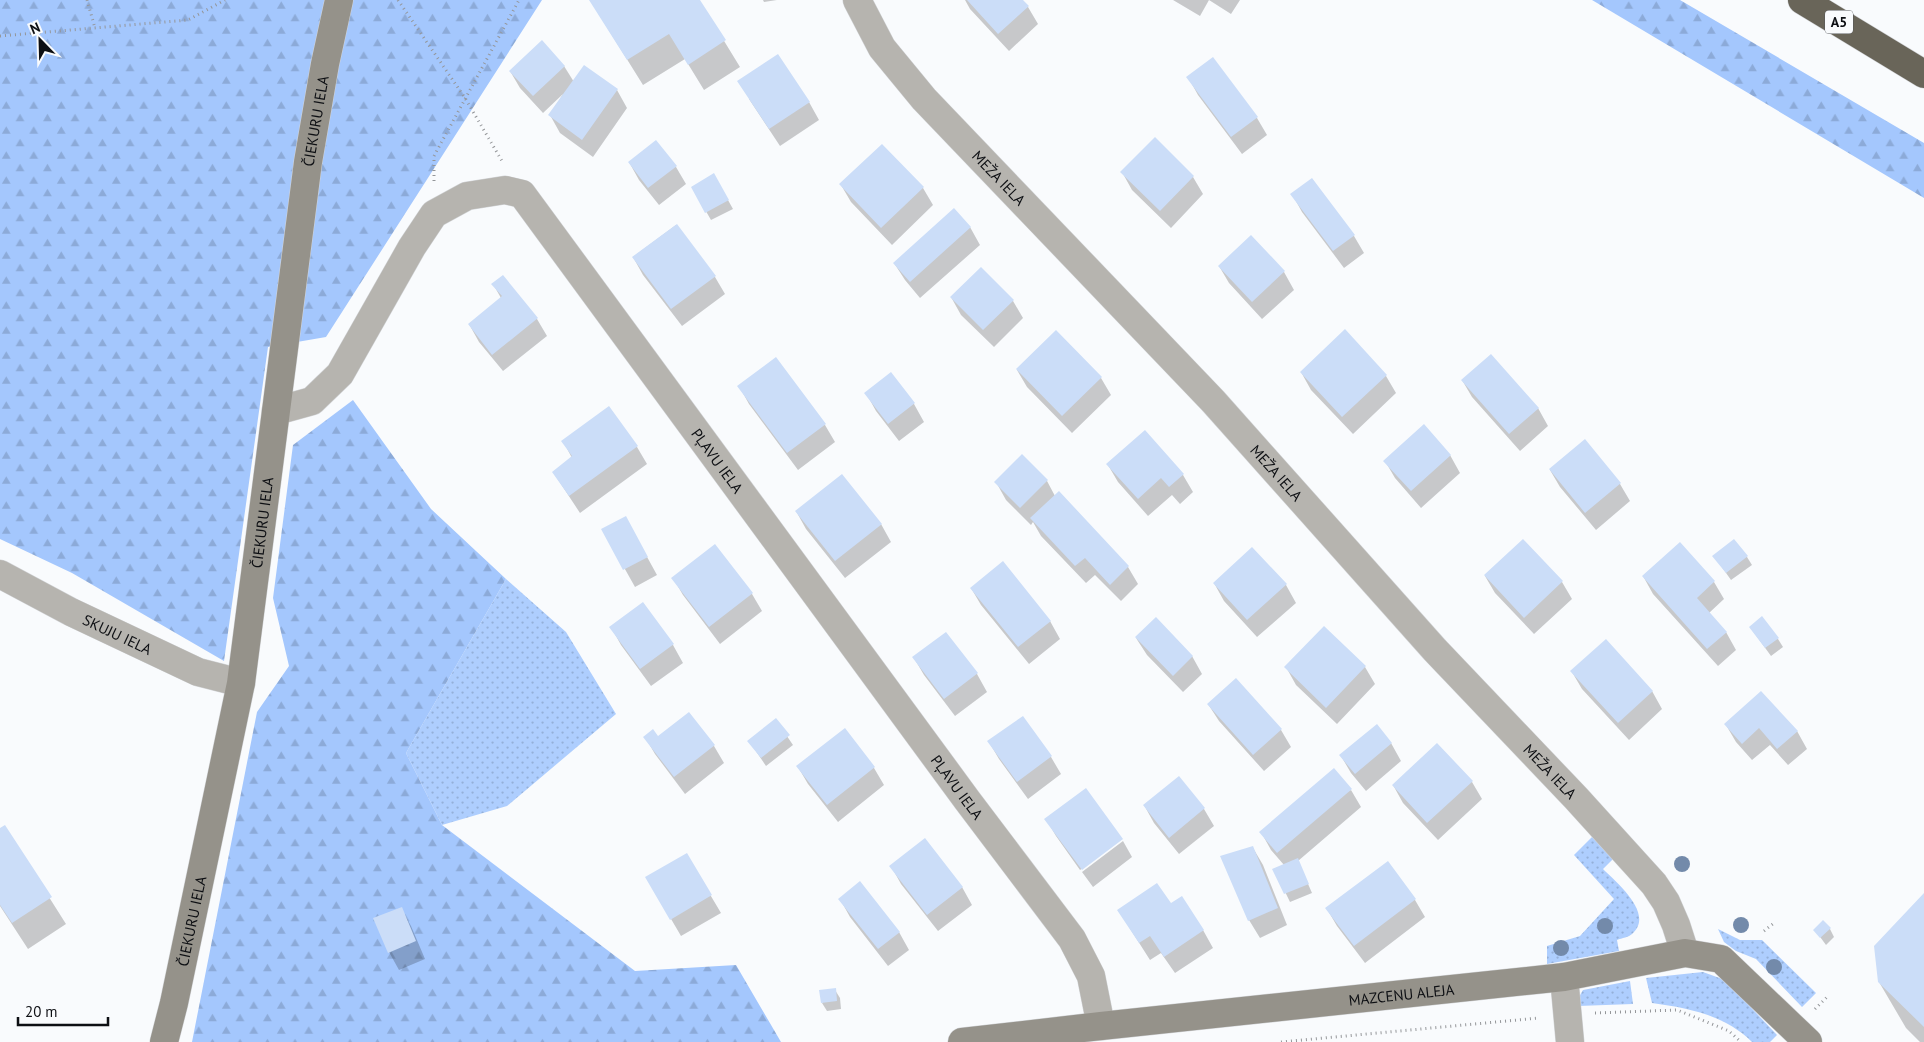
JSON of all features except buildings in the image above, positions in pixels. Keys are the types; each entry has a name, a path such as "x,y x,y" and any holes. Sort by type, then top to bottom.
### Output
{"highway":[{"name":"A5","path":"1802,0 1924,74"}],"main road":[{"name":"ČIEKURU IELA","path":"164,1042 174,1003 241,683 308,162 325,64 339,0"},
{"name":"MAZCENU ALEJA","path":"962,1042 1072,1036 1100,1026 1564,977 1685,953 1721,959 1808,1042"}],"street":[{"name":"MEŽA IELA","path":"856,0 882,48 924,99 1213,401 1434,650 1576,798 1654,884 1666,902 1685,953"},
{"path":"276,411 312,402 340,374 412,247 434,214 467,196 505,190 522,194"},
{"name":"PĻAVU IELA","path":"522,194 966,800 1072,940 1091,976 1100,1026"},
{"name":"SKUJU IELA","path":"0,574 71,612 198,672 241,683"},
{"path":"1564,977 1570,1042"}],"path":[{"path":"87,0 95,28"},
{"path":"0,36 188,20 225,0"},
{"path":"398,0 465,98 522,194"},
{"path":"434,214 434,156 519,0"},
{"path":"1764,931 1774,923"},
{"path":"1281,1042 1567,1015 1643,1010 1677,1010 1729,1031 1741,1042"}],"shaded area":[{"path":"506,579 566,632 616,714 507,806 442,825 406,753"},
{"path":"1592,837 1613,859 1603,869 1624,890 1637,908 1638,926 1631,935 1617,940 1619,951 1547,964 1547,946 1580,936 1614,899 1574,855"},
{"path":"1718,929 1740,940 1762,940 1816,993 1802,1007 1756,959 1736,951 1724,942"},
{"path":"1703,972 1725,980 1777,1035 1770,1042 1752,1042 1730,1025 1718,1019 1692,1010 1652,1003 1646,978"},
{"path":"1630,981 1633,1004 1578,1006 1579,997 1583,990"}],"green space":[{"path":"0,0 542,0 326,337 268,347 224,661 72,573 0,539"},
{"path":"1592,0 1680,0 1924,143 1924,198"},
{"path":"353,400 431,509 506,579 406,753 442,825 635,971 736,965 781,1042 192,1042 257,712 289,666 273,598 293,445"}]}
